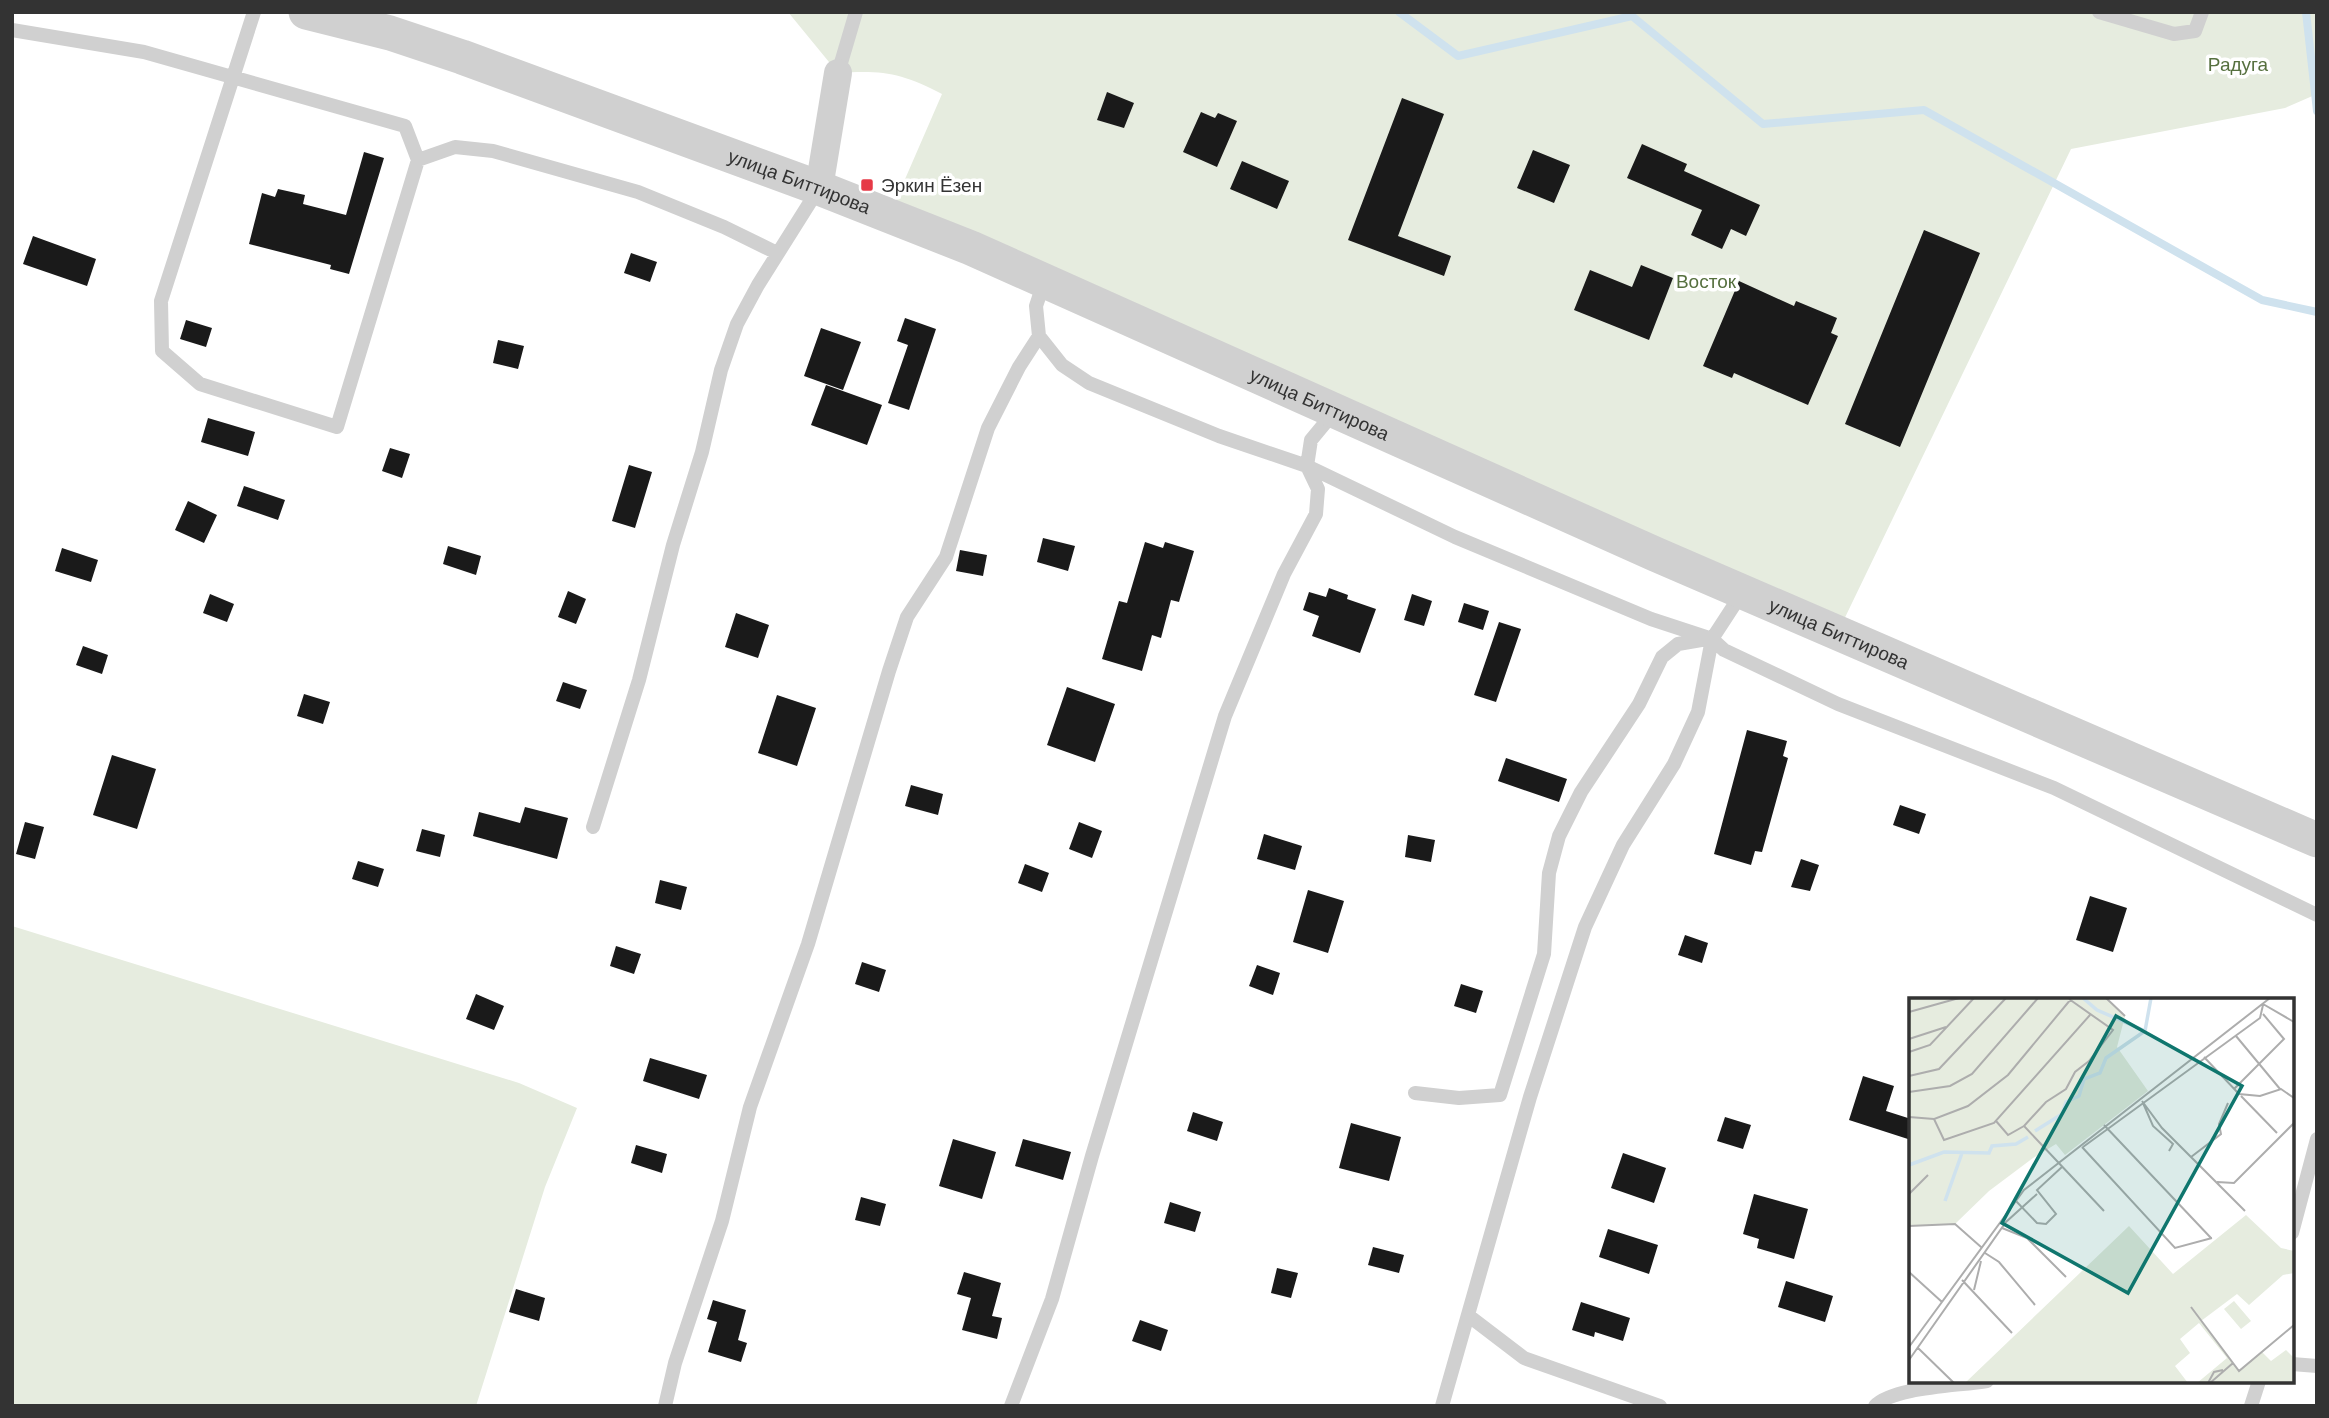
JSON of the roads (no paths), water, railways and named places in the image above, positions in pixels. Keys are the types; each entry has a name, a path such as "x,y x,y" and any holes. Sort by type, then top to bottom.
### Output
{"street":[{"name":"улица Биттирова","path":"306,12 377,30 462,57 819,188 1044,281 1743,592 2317,839"},
{"path":"819,188 838,73"}],"lane":[{"path":"12,30 144,52 232,77 405,125 418,160 337,427 200,384 162,351 161,301 232,77 254,12"},
{"path":"838,73 856,12"},
{"path":"2099,12 2174,34 2195,31 2202,12"},
{"path":"418,160 455,147 493,151 638,192 724,227 777,253"},
{"path":"593,827 639,680 673,545 702,452 721,370 737,324 777,253 819,188"},
{"path":"1044,281 1036,306 1039,336 1062,365 1089,383 1219,436 1307,466 1468,542 1651,619 1712,639 1724,650 1838,704 2054,788 2317,915"},
{"path":"665,1406 675,1363 722,1221 750,1107 808,944 907,617 946,556 988,428 1019,367 1039,336"},
{"path":"1010,1406 1052,1299 1092,1156 1225,716 1284,574 1316,513 1318,489 1307,466 1311,440 1336,411"},
{"path":"1442,1406 1530,1097 1585,927 1623,845 1674,764 1698,712 1712,639 1743,592"},
{"path":"1415,1093 1459,1098 1500,1095 1544,954 1549,873 1559,836 1581,792 1639,704 1662,657 1678,644 1712,639"},
{"path":"2294,1225 2317,1139"},
{"path":"1469,1316 1524,1358 1660,1406"},
{"path":"2294,1364 2317,1366"},
{"path":"1875,1406 1884,1397 1908,1391 1971,1383"},
{"path":"2251,1406 2258,1383"}],"waterway":[{"path":"1399,12 1458,56 1632,16 1763,124 1924,110 2262,300 2317,312"},
{"path":"2306,12 2317,111"}],"place":[{"name":"Эркин Ёзен","path":"867,185"}],"park label":[{"name":"Радуга","path":"2238,64"},
{"name":"Восток","path":"1706,281"}]}
